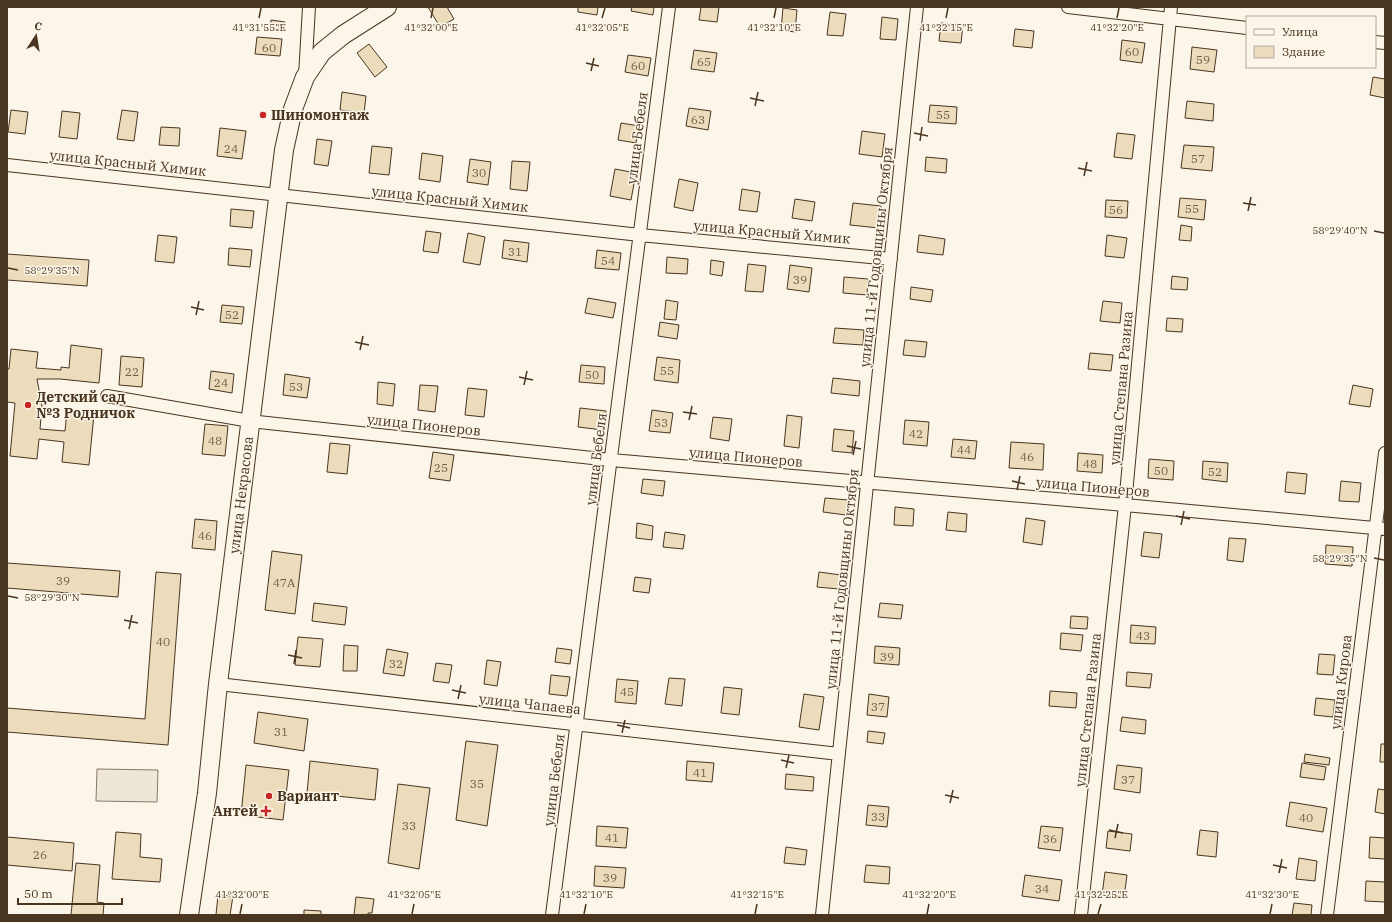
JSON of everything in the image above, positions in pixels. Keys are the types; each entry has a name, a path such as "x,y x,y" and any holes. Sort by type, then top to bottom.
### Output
{"street":[{"name":"улица Некрасова","path":"305,77 309,7"},
{"name":"улица Некрасова","path":"189,915 207,793 218,684 284,150 293,109 305,77 322,52 343,34 387,7"},
{"name":"улица Бебеля","path":"552,915 669,7"},
{"name":"улица 11-й Годовщины Октября","path":"822,915 917,7"},
{"path":"1068,7 1246,28"},
{"name":"улица Степана Разина","path":"1081,915 1125,505 1171,7"},
{"name":"улица Красный Химик","path":"7,165 640,235 891,259"},
{"name":"улица Пионеров","path":"107,396 250,421 611,460 1380,529"},
{"name":"улица Кирова","path":"1327,915 1380,529 1385,453"},
{"name":"улица Чапаева","path":"218,684 839,754"}],"shaded area":[{"path":"97,769 158,770 157,802 96,801"}],"building":[{"path":"428,7 447,7 454,19 440,27"},
{"path":"578,7 598,7 597,15 578,12"},
{"path":"632,7 654,7 653,15 631,11"},
{"path":"701,7 719,7 717,22 699,20"},
{"path":"783,8 797,10 795,32 781,30"},
{"path":"830,12 846,14 843,36 827,35"},
{"path":"882,17 898,19 896,40 880,39"},
{"path":"271,20 285,22 283,31 270,29"},
{"path":"941,23 963,25 961,43 939,41"},
{"path":"1015,29 1034,31 1032,48 1013,46"},
{"path":"257,37 282,39 280,56 255,54"},
{"path":"1122,40 1145,43 1142,63 1120,60"},
{"path":"369,44 387,67 375,77 357,53"},
{"path":"1192,47 1217,50 1214,72 1190,69"},
{"path":"694,50 717,53 714,72 691,69"},
{"path":"628,55 651,58 648,76 625,72"},
{"path":"1373,77 1385,79 1385,98 1370,95"},
{"path":"342,92 366,96 364,113 340,110"},
{"path":"1187,101 1214,104 1213,121 1185,118"},
{"path":"930,105 957,107 956,124 928,122"},
{"path":"689,108 711,111 708,130 686,126"},
{"path":"11,110 28,112 25,134 8,132"},
{"path":"122,110 138,112 134,141 117,139"},
{"path":"62,111 80,113 77,139 59,137"},
{"path":"621,123 639,126 636,143 618,140"},
{"path":"161,127 180,128 179,146 159,145"},
{"path":"220,128 246,131 242,159 217,156"},
{"path":"862,131 885,134 882,157 859,154"},
{"path":"1117,133 1135,135 1132,159 1114,157"},
{"path":"317,139 332,141 328,166 314,164"},
{"path":"1184,145 1214,147 1212,171 1181,168"},
{"path":"372,146 392,148 389,175 369,173"},
{"path":"422,153 443,156 440,182 419,179"},
{"path":"926,157 947,159 946,173 925,171"},
{"path":"470,159 491,162 488,185 467,182"},
{"path":"512,161 530,162 527,191 510,189"},
{"path":"615,169 636,173 631,200 610,196"},
{"path":"679,179 698,183 693,211 674,207"},
{"path":"742,189 760,192 757,212 739,210"},
{"path":"1180,198 1206,200 1204,220 1178,217"},
{"path":"795,199 815,202 812,221 792,218"},
{"path":"1106,200 1128,201 1127,218 1105,217"},
{"path":"853,203 881,206 879,228 850,225"},
{"path":"231,209 254,211 252,228 230,226"},
{"path":"1181,225 1192,227 1191,241 1179,240"},
{"path":"426,231 441,233 438,253 423,251"},
{"path":"468,233 485,237 480,265 463,262"},
{"path":"158,235 177,237 174,263 155,261"},
{"path":"919,235 945,239 943,255 917,252"},
{"path":"1107,235 1127,238 1124,258 1105,256"},
{"path":"504,240 529,243 527,262 502,258"},
{"path":"229,248 252,250 250,267 228,265"},
{"path":"597,250 621,253 619,270 595,268"},
{"path":"7,254 89,260 87,286 7,280"},
{"path":"667,257 688,259 687,274 666,273"},
{"path":"711,260 724,262 722,276 710,274"},
{"path":"748,264 766,266 763,292 745,291"},
{"path":"790,265 812,268 809,292 787,289"},
{"path":"1172,276 1188,278 1187,290 1171,289"},
{"path":"844,277 868,279 867,295 843,293"},
{"path":"911,287 933,290 931,302 910,299"},
{"path":"588,298 616,303 613,318 585,313"},
{"path":"666,300 678,302 676,320 664,319"},
{"path":"1103,301 1122,303 1120,323 1100,321"},
{"path":"222,305 244,307 242,324 220,322"},
{"path":"1167,318 1183,319 1182,332 1166,331"},
{"path":"660,322 679,325 677,339 658,336"},
{"path":"835,328 864,330 863,345 833,343"},
{"path":"905,340 927,342 925,357 903,355"},
{"name":"Детский сад №3 Родничок","path":"71,345 102,349 99,383 60,379 37,379 42,406 40,429 65,431 67,411 94,414 89,465 62,462 64,442 39,439 37,459 10,456 15,403 7,402 7,369 9,369 11,349 38,352 36,368 61,370 61,367 69,368"},
{"path":"1090,353 1113,355 1111,371 1088,369"},
{"path":"121,356 144,358 142,387 119,385"},
{"path":"657,357 680,360 678,383 654,380"},
{"path":"581,365 605,367 604,384 579,382"},
{"path":"211,371 234,374 232,393 209,389"},
{"path":"285,374 310,378 307,398 283,395"},
{"path":"833,378 860,381 859,396 831,393"},
{"path":"378,382 395,384 393,406 377,404"},
{"path":"420,385 438,386 435,412 418,410"},
{"path":"1353,385 1373,389 1370,407 1349,404"},
{"path":"468,388 487,390 484,417 465,415"},
{"path":"580,408 606,411 603,430 578,427"},
{"path":"652,410 673,413 670,433 649,431"},
{"path":"787,415 802,417 799,448 784,446"},
{"path":"713,417 732,419 729,441 710,438"},
{"path":"905,420 929,422 927,446 903,444"},
{"path":"205,424 228,426 225,456 202,454"},
{"path":"834,429 854,431 852,453 832,451"},
{"path":"953,439 977,441 975,459 951,457"},
{"path":"1011,442 1044,444 1043,470 1009,468"},
{"path":"330,443 350,445 347,474 327,472"},
{"path":"433,452 454,455 450,481 429,478"},
{"path":"1078,453 1103,455 1102,473 1077,471"},
{"path":"1149,459 1174,461 1173,480 1148,478"},
{"path":"1203,461 1228,463 1227,482 1202,479"},
{"path":"1287,472 1307,474 1305,494 1285,492"},
{"path":"643,479 665,481 663,496 641,493"},
{"path":"1341,481 1361,483 1359,502 1339,501"},
{"path":"825,498 848,500 846,515 823,512"},
{"path":"895,507 914,509 913,526 894,525"},
{"path":"948,512 967,514 966,532 946,530"},
{"path":"1026,518 1045,521 1042,545 1023,542"},
{"path":"195,519 217,521 215,550 192,548"},
{"path":"637,523 653,526 652,540 636,538"},
{"path":"665,532 685,535 683,549 663,547"},
{"path":"1144,532 1162,534 1159,558 1141,556"},
{"path":"1229,538 1246,539 1243,562 1227,560"},
{"path":"1326,545 1353,547 1352,566 1325,564"},
{"path":"272,551 302,555 295,614 265,610"},
{"path":"7,563 120,571 118,597 7,588"},
{"path":"156,572 181,574 168,745 7,732 7,708 145,719"},
{"path":"819,572 841,575 839,589 817,587"},
{"path":"635,577 651,579 649,593 633,591"},
{"path":"314,603 347,607 345,625 312,621"},
{"path":"880,603 903,605 901,619 878,617"},
{"path":"1071,616 1088,617 1087,629 1070,628"},
{"path":"1131,625 1156,627 1155,644 1130,643"},
{"path":"1061,633 1083,635 1081,651 1060,649"},
{"path":"298,637 323,639 320,667 295,665"},
{"path":"344,645 358,646 357,671 343,671"},
{"path":"875,646 900,648 899,665 874,663"},
{"path":"557,648 572,650 570,664 555,662"},
{"path":"387,649 408,653 404,676 383,673"},
{"path":"1319,654 1335,655 1333,675 1317,674"},
{"path":"487,660 501,662 497,686 484,684"},
{"path":"436,663 452,665 449,683 433,681"},
{"path":"1127,672 1152,674 1150,688 1126,686"},
{"path":"551,675 570,677 567,696 549,694"},
{"path":"669,678 685,679 682,706 665,704"},
{"path":"617,679 638,681 636,704 615,702"},
{"path":"724,687 742,689 739,715 721,713"},
{"path":"1050,691 1077,693 1076,708 1049,706"},
{"path":"804,694 824,697 819,730 799,727"},
{"path":"869,694 889,697 887,717 867,715"},
{"path":"1316,698 1335,700 1333,717 1314,715"},
{"path":"258,712 308,719 304,751 254,743"},
{"path":"1122,717 1146,720 1145,734 1120,731"},
{"path":"868,731 885,733 883,744 867,742"},
{"path":"466,741 498,745 487,826 456,820"},
{"path":"1381,744 1385,744 1385,762 1380,762"},
{"path":"1305,754 1330,758 1329,765 1304,762"},
{"path":"310,761 378,769 375,800 307,793"},
{"path":"687,761 714,763 712,782 686,780"},
{"path":"1302,763 1326,767 1324,780 1300,777"},
{"path":"246,765 289,770 283,820 241,815"},
{"path":"1117,765 1142,768 1140,793 1114,789"},
{"path":"786,774 814,777 813,791 785,789"},
{"path":"398,784 430,788 419,869 388,863"},
{"path":"1378,789 1385,790 1385,814 1375,812"},
{"path":"1290,802 1327,808 1323,832 1286,826"},
{"path":"868,805 889,807 887,827 866,825"},
{"path":"597,826 628,828 626,848 596,846"},
{"path":"1041,826 1063,828 1060,851 1038,848"},
{"path":"1200,830 1218,832 1216,857 1197,855"},
{"path":"1108,831 1132,834 1130,851 1106,848"},
{"path":"116,832 141,834 140,857 162,859 160,882 112,879"},
{"path":"7,837 74,843 72,871 7,865"},
{"path":"1370,837 1385,838 1385,859 1369,858"},
{"path":"786,847 807,850 805,865 784,863"},
{"path":"1299,858 1317,861 1315,881 1296,879"},
{"path":"76,863 100,865 97,902 104,903 103,915 71,915"},
{"path":"866,865 890,867 889,884 864,882"},
{"path":"595,866 626,868 624,888 594,886"},
{"path":"1105,872 1127,875 1124,898 1102,895"},
{"path":"1025,875 1062,880 1059,901 1022,896"},
{"path":"1366,881 1385,882 1385,902 1365,901"},
{"path":"218,895 233,896 230,915 216,915"},
{"path":"356,897 374,899 372,913 368,913 368,915 354,915"},
{"path":"1294,903 1312,905 1311,915 1292,915"},
{"path":"304,910 321,911 321,915 304,915"}],"place":[{"name":"Шиномонтаж","path":"263,115"},
{"name":"Детский сад №3 Родничок","path":"28,405"},
{"name":"Вариант","path":"269,796"},
{"name":"Антей","path":"266,811"}]}
